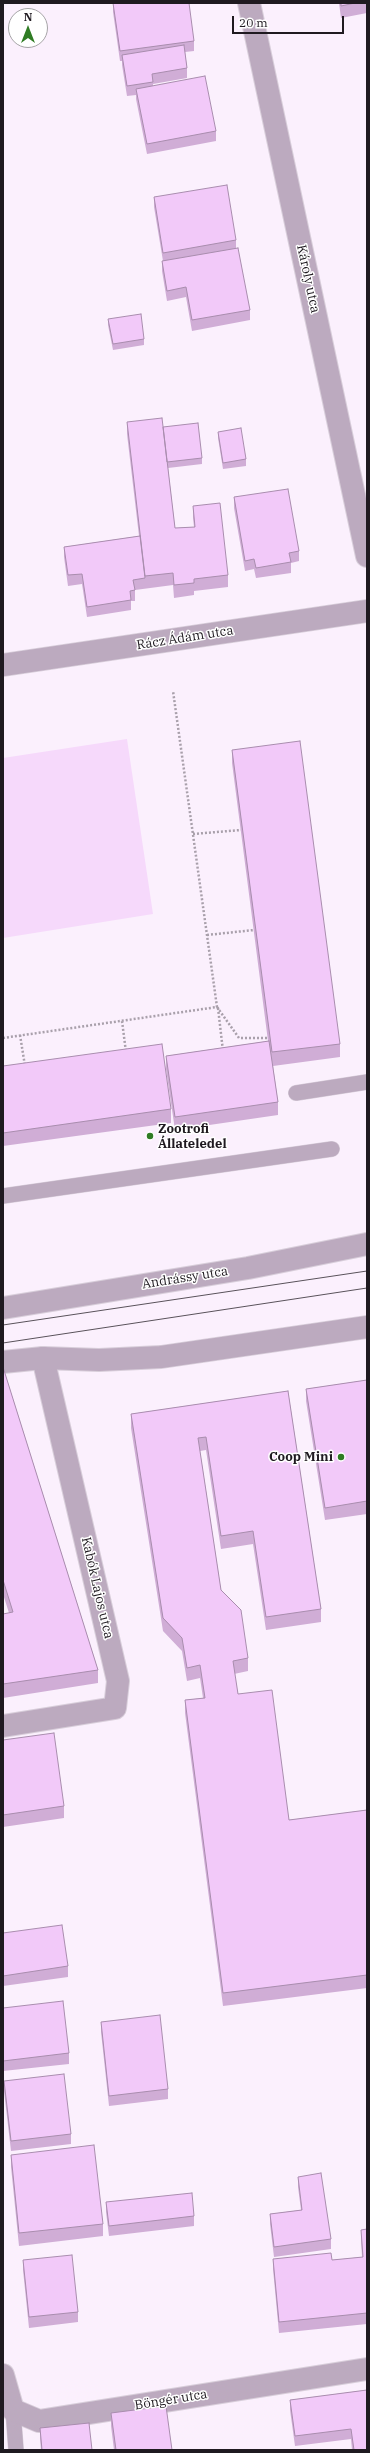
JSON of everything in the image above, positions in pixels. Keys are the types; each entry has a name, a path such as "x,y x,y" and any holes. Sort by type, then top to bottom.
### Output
{"street":[{"name":"Károly utca","path":"248,3 367,556"},
{"name":"Rácz Ádám utca","path":"3,665 367,610"},
{"name":"Andrássy utca","path":"3,1308 248,1268 367,1244"},
{"path":"3,1362 43,1358 99,1360 160,1357 367,1327"},
{"name":"Kabók Lajos utca","path":"3,1726 115,1708 118,1688 118,1681 43,1358"},
{"name":"Böngér utca","path":"13,2410 39,2421 367,2369"},
{"path":"3,2375 13,2410"}],"lane":[{"path":"296,1093 367,1082"},
{"path":"3,1196 332,1149"},
{"path":"13,2410 16,2450"}],"path":[{"path":"173,691 218,1007 223,1053"},
{"path":"193,834 240,830"},
{"path":"207,935 254,930"},
{"path":"3,1038 218,1007"},
{"path":"218,1007 239,1038 268,1038"},
{"path":"122,1021 127,1055"},
{"path":"20,1035 26,1069"}],"shaded area":[{"path":"127,739 153,914 3,938 3,758"}],"building":[{"path":"113,3 189,3 194,41 120,51"},
{"path":"341,3 355,3 341,6"},
{"path":"184,45 187,68 152,74 153,82 127,86 122,55"},
{"path":"205,76 216,131 147,144 136,89"},
{"path":"227,185 236,240 163,253 154,197"},
{"path":"238,248 250,310 192,320 186,287 167,291 162,261"},
{"path":"141,314 144,339 113,344 108,319"},
{"path":"162,418 175,528 195,527 193,506 220,503 228,575 194,579 194,583 174,585 173,573 145,576 127,422"},
{"path":"198,423 202,458 167,462 163,427"},
{"path":"241,428 246,459 223,463 218,432"},
{"path":"288,489 299,551 289,553 291,562 256,568 254,559 245,561 234,497"},
{"path":"140,536 145,578 133,580 135,590 130,591 131,600 87,607 82,574 68,575 64,547"},
{"path":"300,741 340,1044 272,1052 232,750"},
{"path":"269,1041 278,1102 175,1117 166,1056"},
{"path":"162,1044 171,1109 3,1133 3,1066"},
{"path":"3,1367 98,1670 3,1684 3,1614 13,1612 3,1580"},
{"name":"Coop Mini","path":"367,1380 367,1501 325,1508 306,1389"},
{"path":"288,1391 321,1609 266,1617 253,1531 221,1536 206,1437 198,1438 221,1590 241,1610 248,1658 233,1661 238,1694 272,1690 289,1820 367,1810 367,1975 223,1993 185,1700 205,1698 200,1665 187,1668 182,1638 163,1618 131,1414"},
{"path":"54,1733 64,1806 3,1815 3,1740"},
{"path":"62,1925 68,1966 3,1976 3,1933"},
{"path":"63,2001 69,2053 3,2061 3,2008"},
{"path":"160,2015 168,2089 109,2096 101,2022"},
{"path":"64,2074 71,2134 11,2141 4,2081"},
{"path":"94,2145 103,2224 19,2233 11,2155"},
{"path":"321,2173 331,2239 274,2247 270,2214 302,2210 298,2177"},
{"path":"192,2193 194,2216 109,2226 106,2202"},
{"path":"367,2229 367,2313 279,2322 273,2259 331,2253 332,2260 363,2257 361,2230"},
{"path":"72,2255 78,2312 29,2317 23,2260"},
{"path":"367,2390 367,2450 354,2450 351,2429 295,2436 290,2400"},
{"path":"166,2406 172,2450 116,2450 111,2413"},
{"path":"89,2423 92,2450 42,2450 40,2428"}],"tram line":[{"path":"3,1325 367,1271"},
{"path":"3,1343 367,1288"}],"place":[{"name":"Zootrofi Állateledel","path":"150,1136"},
{"name":"Coop Mini","path":"341,1457"}]}
